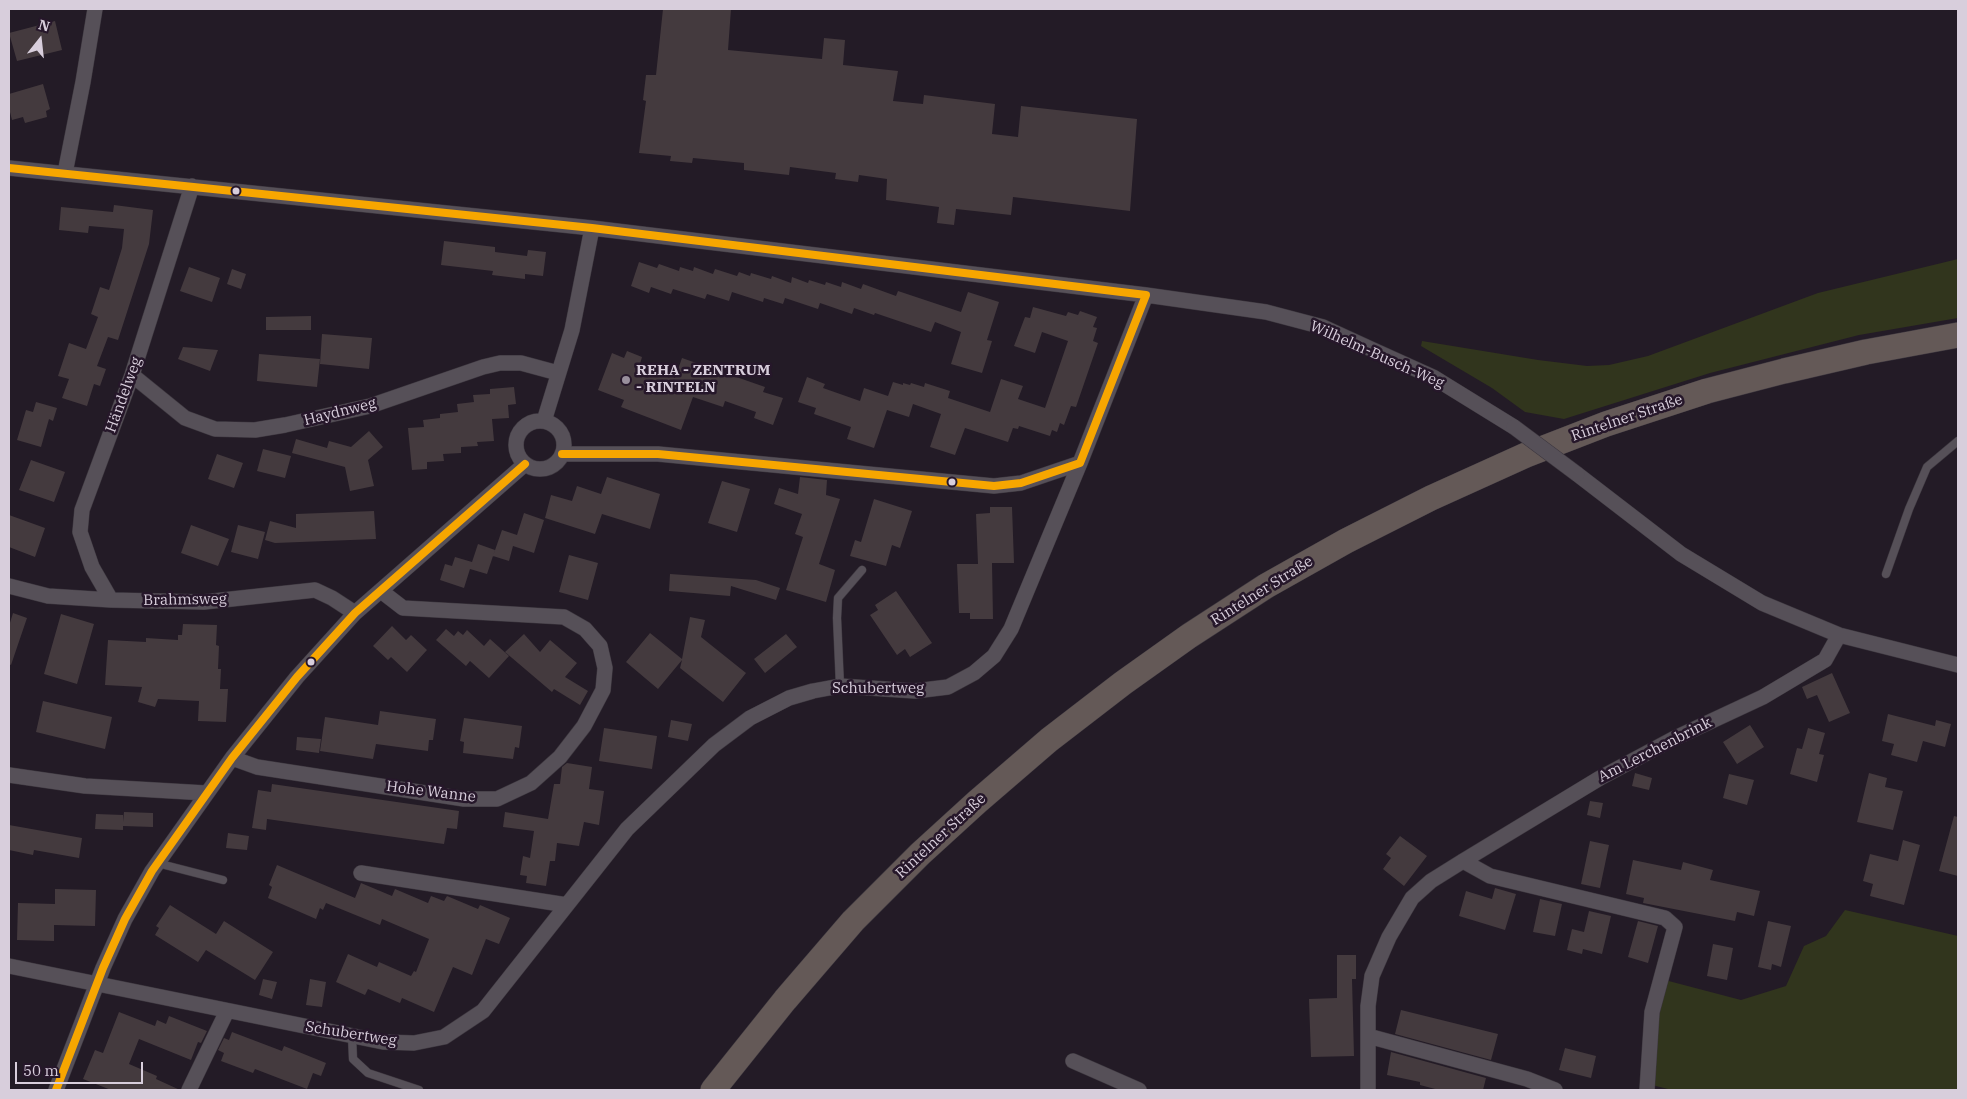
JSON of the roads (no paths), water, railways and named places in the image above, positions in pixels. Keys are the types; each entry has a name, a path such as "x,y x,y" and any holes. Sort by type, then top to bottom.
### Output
{"main road":[{"name":"Rintelner Straße","path":"713,1090 785,1000 853,921 920,854 976,802 1049,740 1123,683 1188,636 1266,586 1346,541 1431,498 1526,455 1606,424 1707,391 1784,371 1866,352 1958,335"}],"street":[{"path":"65,172 83,82 94,9"},
{"name":"Wilhelm-Busch-Weg","path":"9,168 65,172 592,228 1146,295 1266,312 1323,327 1433,377 1514,427 1681,554 1762,603 1839,635 1958,665"},
{"name":"Händelweg","path":"111,600 92,567 80,532 82,510 132,375 192,186"},
{"path":"544,421 572,330 592,228"},
{"name":"Schubertweg","path":"9,966 383,1042 414,1043 444,1037 483,1011 627,829 714,745 750,718 789,698 840,686 915,691 948,687 974,673 994,656 1011,629 1080,463 1146,295"},
{"name":"Haydnweg","path":"132,375 185,418 215,429 255,430 285,426 370,406 500,362 521,364 558,373"},
{"path":"535,421 544,421 556,427 561,435 564,446 562,454 557,461 543,469 525,464 517,454 516,448 520,431 535,421"},
{"path":"562,454 658,454 994,486 1021,482 1080,463"},
{"path":"56,1090 102,968 125,919 157,863 232,758 297,677 356,613 525,464"},
{"name":"Brahmsweg","path":"9,586 48,596 111,600 204,602 315,590 356,613"},
{"name":"Hohe Wanne","path":"232,758 257,766 444,796 464,799 497,799 531,783 560,757 584,726 603,690 605,668 600,646 585,629 564,617 403,608 381,591"},
{"name":"Am Lerchenbrink","path":"1368,1090 1368,1006 1372,976 1389,936 1412,898 1431,881 1600,778 1673,739 1771,693 1825,660 1839,635"},
{"path":"9,775 85,786 206,793"},
{"path":"1463,861 1490,876 1665,918 1675,927 1652,1012 1647,1090"},
{"path":"361,873 567,905"},
{"path":"189,1090 228,1011"},
{"path":"1368,1036 1527,1079 1555,1090"},
{"path":"1073,1062 1139,1090"}],"lane":[{"path":"1886,574 1909,509 1928,466 1958,441"},
{"path":"840,686 838,598 862,570"},
{"path":"157,863 223,880"},
{"path":"352,1036 353,1058 368,1073 419,1090"}],"place":[{"name":"REHA - ZENTRUM - RINTELN","path":"626,380"}]}
